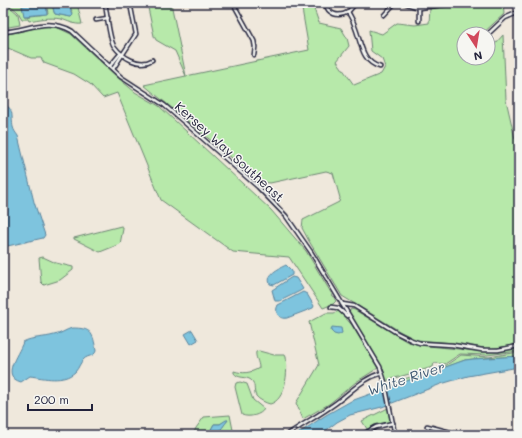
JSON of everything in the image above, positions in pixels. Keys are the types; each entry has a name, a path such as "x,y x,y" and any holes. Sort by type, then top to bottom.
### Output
{"street":[{"path":"105,3 114,46 137,63 152,60"},
{"path":"113,69 136,34 130,3"},
{"path":"233,3 254,40 254,54"},
{"path":"325,3 327,9 332,13 340,15 348,12 356,3"},
{"path":"384,15 395,3"},
{"path":"404,3 419,8 456,3"},
{"path":"419,8 419,21"},
{"path":"348,12 356,28 362,52 371,62 380,67"},
{"path":"496,26 505,18 519,12"},
{"path":"96,20 108,18"},
{"name":"Kersey Way Southeast","path":"3,32 43,24 63,26 76,33 128,82 171,110 232,164 286,216 312,252 382,374 395,435"},
{"path":"110,66 120,54 123,54"},
{"path":"342,304 354,306 398,333 416,342 452,345 482,350 498,350 519,346"},
{"path":"331,307 341,309 351,320"},
{"path":"287,435 338,402 362,382 382,374"},
{"path":"362,435 376,427 393,423"},
{"path":"427,426 461,435"},
{"path":"371,430 372,435"},
{"path":"441,430 442,435"}],"green space":[{"path":"3,3 8,3 10,7 18,14 20,25 3,28"},
{"path":"10,3 37,3 22,6 25,17 48,13 46,3 52,3 55,14 71,17 73,13 68,3 77,3 82,24 57,18 45,18 29,21 28,19 22,19"},
{"path":"147,3 171,3 186,76 175,51 156,40"},
{"path":"301,3 312,3 319,23 341,28 347,38 349,46 337,61 354,85 381,74 385,67 382,59 371,51 369,30 382,34 397,23 415,25 429,23 430,9 464,3 503,3 504,14 491,26 456,26 456,66 496,66 496,43 503,35 506,100 515,139 519,138 519,345 489,349 454,343 417,340 342,296 302,228 303,220 339,202 340,198 333,173 326,171 270,183 261,182 144,85 309,50"},
{"path":"44,26 56,27 71,34 135,92 159,106 271,210 306,251 336,301 333,304 323,308 289,257 233,252 161,200 117,93 103,98 90,84 74,74 44,63 41,58 31,58 8,48 3,56 3,35"},
{"path":"121,226 123,229 120,244 100,252 74,239 74,238"},
{"path":"43,257 56,263 73,267 73,270 60,280 44,285 41,282 39,258"},
{"path":"351,309 406,341 419,345 488,352 519,348 519,351 487,355 460,354 445,364 434,363 433,367 385,381 379,363 349,312"},
{"path":"339,311 352,325 378,368 356,382 329,404 303,419 296,403 319,365 309,322 326,313 334,313"},
{"path":"259,351 274,355 285,355 286,357 287,370 283,391 280,397 270,404 256,396 253,382 251,380 238,376 234,373 234,371 244,373 250,372 259,368 256,352"},
{"path":"519,352 519,356 465,360 390,388 390,386 404,379 445,366 461,355 489,357"},
{"path":"240,382 247,384 253,400 264,409 260,413 251,416 242,415 235,387 236,383"},
{"path":"388,408 390,422 367,429 362,421"},
{"path":"230,415 234,435 216,435 228,420 220,424 214,424 208,435 193,435 204,417"}],"water":[{"path":"46,3 47,14 24,16 22,6"},
{"path":"52,3 68,3 73,15 71,17 55,14"},
{"path":"3,104 9,108 12,114 14,131 18,136 34,202 45,235 43,238 3,247"},
{"path":"286,265 292,271 292,275 274,285 270,284 269,280 271,275 276,270"},
{"path":"292,277 296,278 303,289 280,301 275,301 272,290"},
{"path":"303,292 307,294 314,306 313,308 287,318 282,318 278,315 278,305"},
{"path":"332,327 341,328 342,333 338,335 334,334 331,331"},
{"path":"72,328 83,329 90,332 94,339 96,351 94,354 83,360 75,372 65,378 59,379 30,376 21,382 15,379 12,375 12,365 23,342 30,339 50,336"},
{"path":"192,330 198,340 191,344 185,334"},
{"name":"White River","path":"519,356 519,367 468,376 441,384 382,407 350,415 337,422 320,435 296,435 326,415 351,401 465,360"},
{"path":"228,420 216,435 208,435 214,424 220,424"}]}
